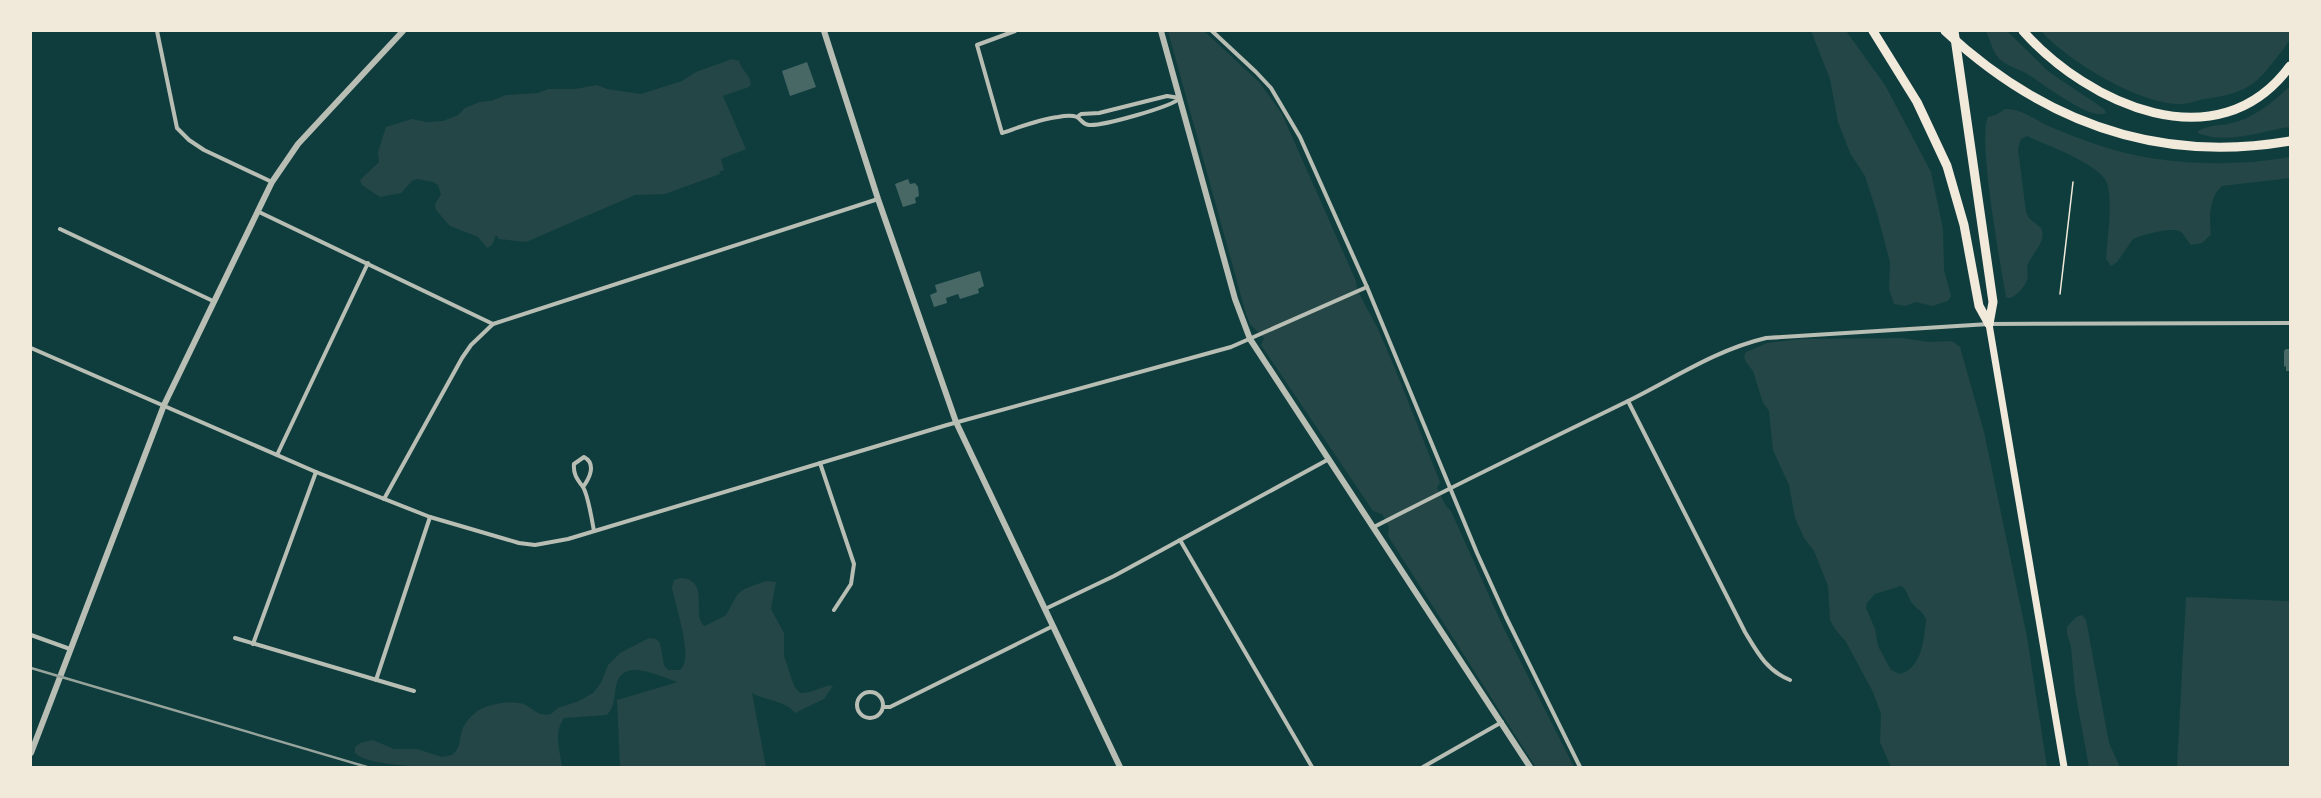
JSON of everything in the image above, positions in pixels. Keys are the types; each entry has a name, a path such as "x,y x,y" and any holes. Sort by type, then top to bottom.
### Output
{"highway":[{"path":"1873,31 1917,102 1944,160 1964,224 1978,306 1989,324"},
{"path":"1945,31 1983,64 2014,87 2054,109 2099,127 2141,139 2190,146 2237,147 2290,142"},
{"path":"1954,31 1994,302 1989,324"},
{"path":"2023,31 2055,62 2091,87 2137,109 2171,117 2206,117 2240,107 2268,90 2290,66"}],"main road":[{"path":"1989,324 2064,767"}],"street":[{"path":"157,31 177,128 189,140 204,150 272,182"},
{"path":"31,753 164,405 257,211 272,182 298,144 403,31"},
{"path":"824,31 878,199 956,422 1120,767"},
{"path":"1015,31 977,45 1002,133 1057,117 1077,117 1081,114 1099,113 1167,96 1180,98"},
{"path":"1161,31 1235,299 1250,339 1502,722 1530,767"},
{"path":"1212,31 1256,72 1280,102 1300,137 1367,287 1449,488 1506,617 1580,767"},
{"path":"1077,117 1082,123 1087,125 1100,124 1170,106 1180,98"},
{"path":"384,499 462,358 471,345 493,324 878,199"},
{"path":"257,211 493,324"},
{"path":"60,229 214,301"},
{"path":"277,455 368,263"},
{"path":"31,348 316,472 384,499 430,516 501,539 535,545 551,543 594,531 956,422 1217,351 1250,339 1367,287"},
{"path":"1374,527 1449,488 1628,401 1704,359 1745,343 1766,338 1989,324 2290,323"},
{"path":"1628,401 1745,632 1766,665 1774,672 1790,680"},
{"path":"583,487 591,470 590,464 584,457 574,464 574,469 577,481 583,487 594,531"},
{"path":"1045,609 1114,576 1329,459"},
{"path":"820,463 854,564 851,584 834,610"},
{"path":"253,644 316,472"},
{"path":"376,680 430,516"},
{"path":"1180,540 1312,767"},
{"path":"883,707 880,696 873,692 865,693 858,702 858,710 867,717 875,716 883,707 890,707 1053,626"},
{"path":"31,635 70,649"},
{"path":"235,638 414,691"},
{"path":"1424,767 1502,722"}],"path":[{"path":"2060,294 2074,182"}],"shaded area":[{"path":"1168,31 1204,31 1259,82 1282,114 1356,281 1356,285 1394,365 1440,482 1437,488 1446,506 1451,511 1504,629 1574,767 1535,766 1388,536 1389,527 1382,514 1373,511 1261,345 1264,338 1250,324 1246,314"},
{"path":"1811,31 1846,31 1885,85 1931,172 1943,229 1944,270 1951,296 1948,301 1932,306 1916,302 1905,306 1894,304 1889,289 1890,262 1877,213 1865,176 1850,153 1838,122 1830,79"},
{"path":"1986,31 2007,31 2049,72 2104,109 2106,113 2099,114 2090,112 2079,107 2029,75 2003,62 1995,54"},
{"path":"2041,31 2290,31 2290,39 2259,78 2244,89 2227,95 2181,104 2164,102 2146,97 2106,79 2086,68 2068,55"},
{"path":"732,59 739,61 749,77 751,84 749,87 723,96 746,149 721,159 724,170 719,172 720,174 665,194 635,195 526,242 499,239 496,235 492,245 487,248 478,237 450,226 436,210 435,204 441,195 438,185 433,182 417,179 412,181 401,193 380,197 362,185 360,180 379,162 378,152 386,127 412,119 427,122 443,121 458,115 465,108 480,102 491,101 506,95 538,93 548,89 575,89 597,85 607,89 641,94 682,81 696,72"},
{"path":"2290,86 2290,127 2244,136 2221,138 2198,133 2198,131 2205,128 2237,122 2262,110"},
{"path":"2005,109 2011,109 2024,113 2053,128 2092,143 2120,152 2143,157 2193,163 2243,163 2290,157 2290,178 2222,186 2212,202 2210,215 2211,234 2202,243 2191,245 2182,233 2177,230 2150,233 2133,239 2117,262 2111,266 2106,259 2110,210 2109,190 2107,183 2102,176 2084,162 2027,136 2021,139 2018,149 2026,212 2029,218 2041,228 2042,238 2039,247 2028,264 2028,278 2026,283 2017,294 2011,298 2008,298 2006,297 1995,232 1985,149 1985,129 1988,117 1996,115"},
{"path":"1901,338 1929,342 1952,341 1960,347 1984,432 2027,637 2047,767 1891,767 1880,742 1881,714 1873,692 1846,642 1835,629 1830,620 1828,586 1814,551 1804,538 1795,518 1789,485 1773,450 1769,411 1763,403 1753,371 1744,357 1746,352 1767,343 1801,339","holes":["1901,586 1912,603 1923,614 1926,620 1923,644 1917,659 1913,666 1900,674 1891,670 1878,646 1875,629 1866,608 1867,603 1875,594"]},
{"path":"680,578 690,580 695,585 699,599 699,615 701,622 705,626 726,615 737,595 744,589 766,581 776,582 771,609 784,633 784,656 794,686 800,693 804,693 831,685 833,686 824,699 795,713 781,703 752,693 766,767 620,767 617,700 678,682 653,673 634,670 626,672 620,677 616,686 613,705 607,715 564,718 558,736 562,767 420,767 368,760 355,753 355,747 360,743 373,740 394,749 417,749 442,757 452,755 457,750 464,725 471,716 479,710 491,705 512,702 523,704 542,714 551,714 558,708 579,701 593,693 601,683 608,665 620,653 649,638 656,639 660,643 664,665 668,670 680,670 684,664 685,643 672,587 674,580"},
{"path":"2186,597 2290,601 2290,767 2177,767"},
{"path":"2082,615 2086,620 2109,743 2120,767 2089,767 2075,691 2071,646 2067,634 2067,627 2076,617"}],"building":[{"path":"807,62 816,87 790,96 782,71"},
{"path":"908,179 910,184 915,183 918,187 919,196 915,198 916,203 903,207 895,184"},
{"path":"980,271 984,286 978,289 979,293 960,299 958,294 946,298 947,303 934,307 930,295 937,292 935,285"},
{"path":"2286,349 2290,349 2290,371 2286,371 2286,366 2284,367 2284,351"}],"railway":[{"path":"31,668 367,767"}]}
